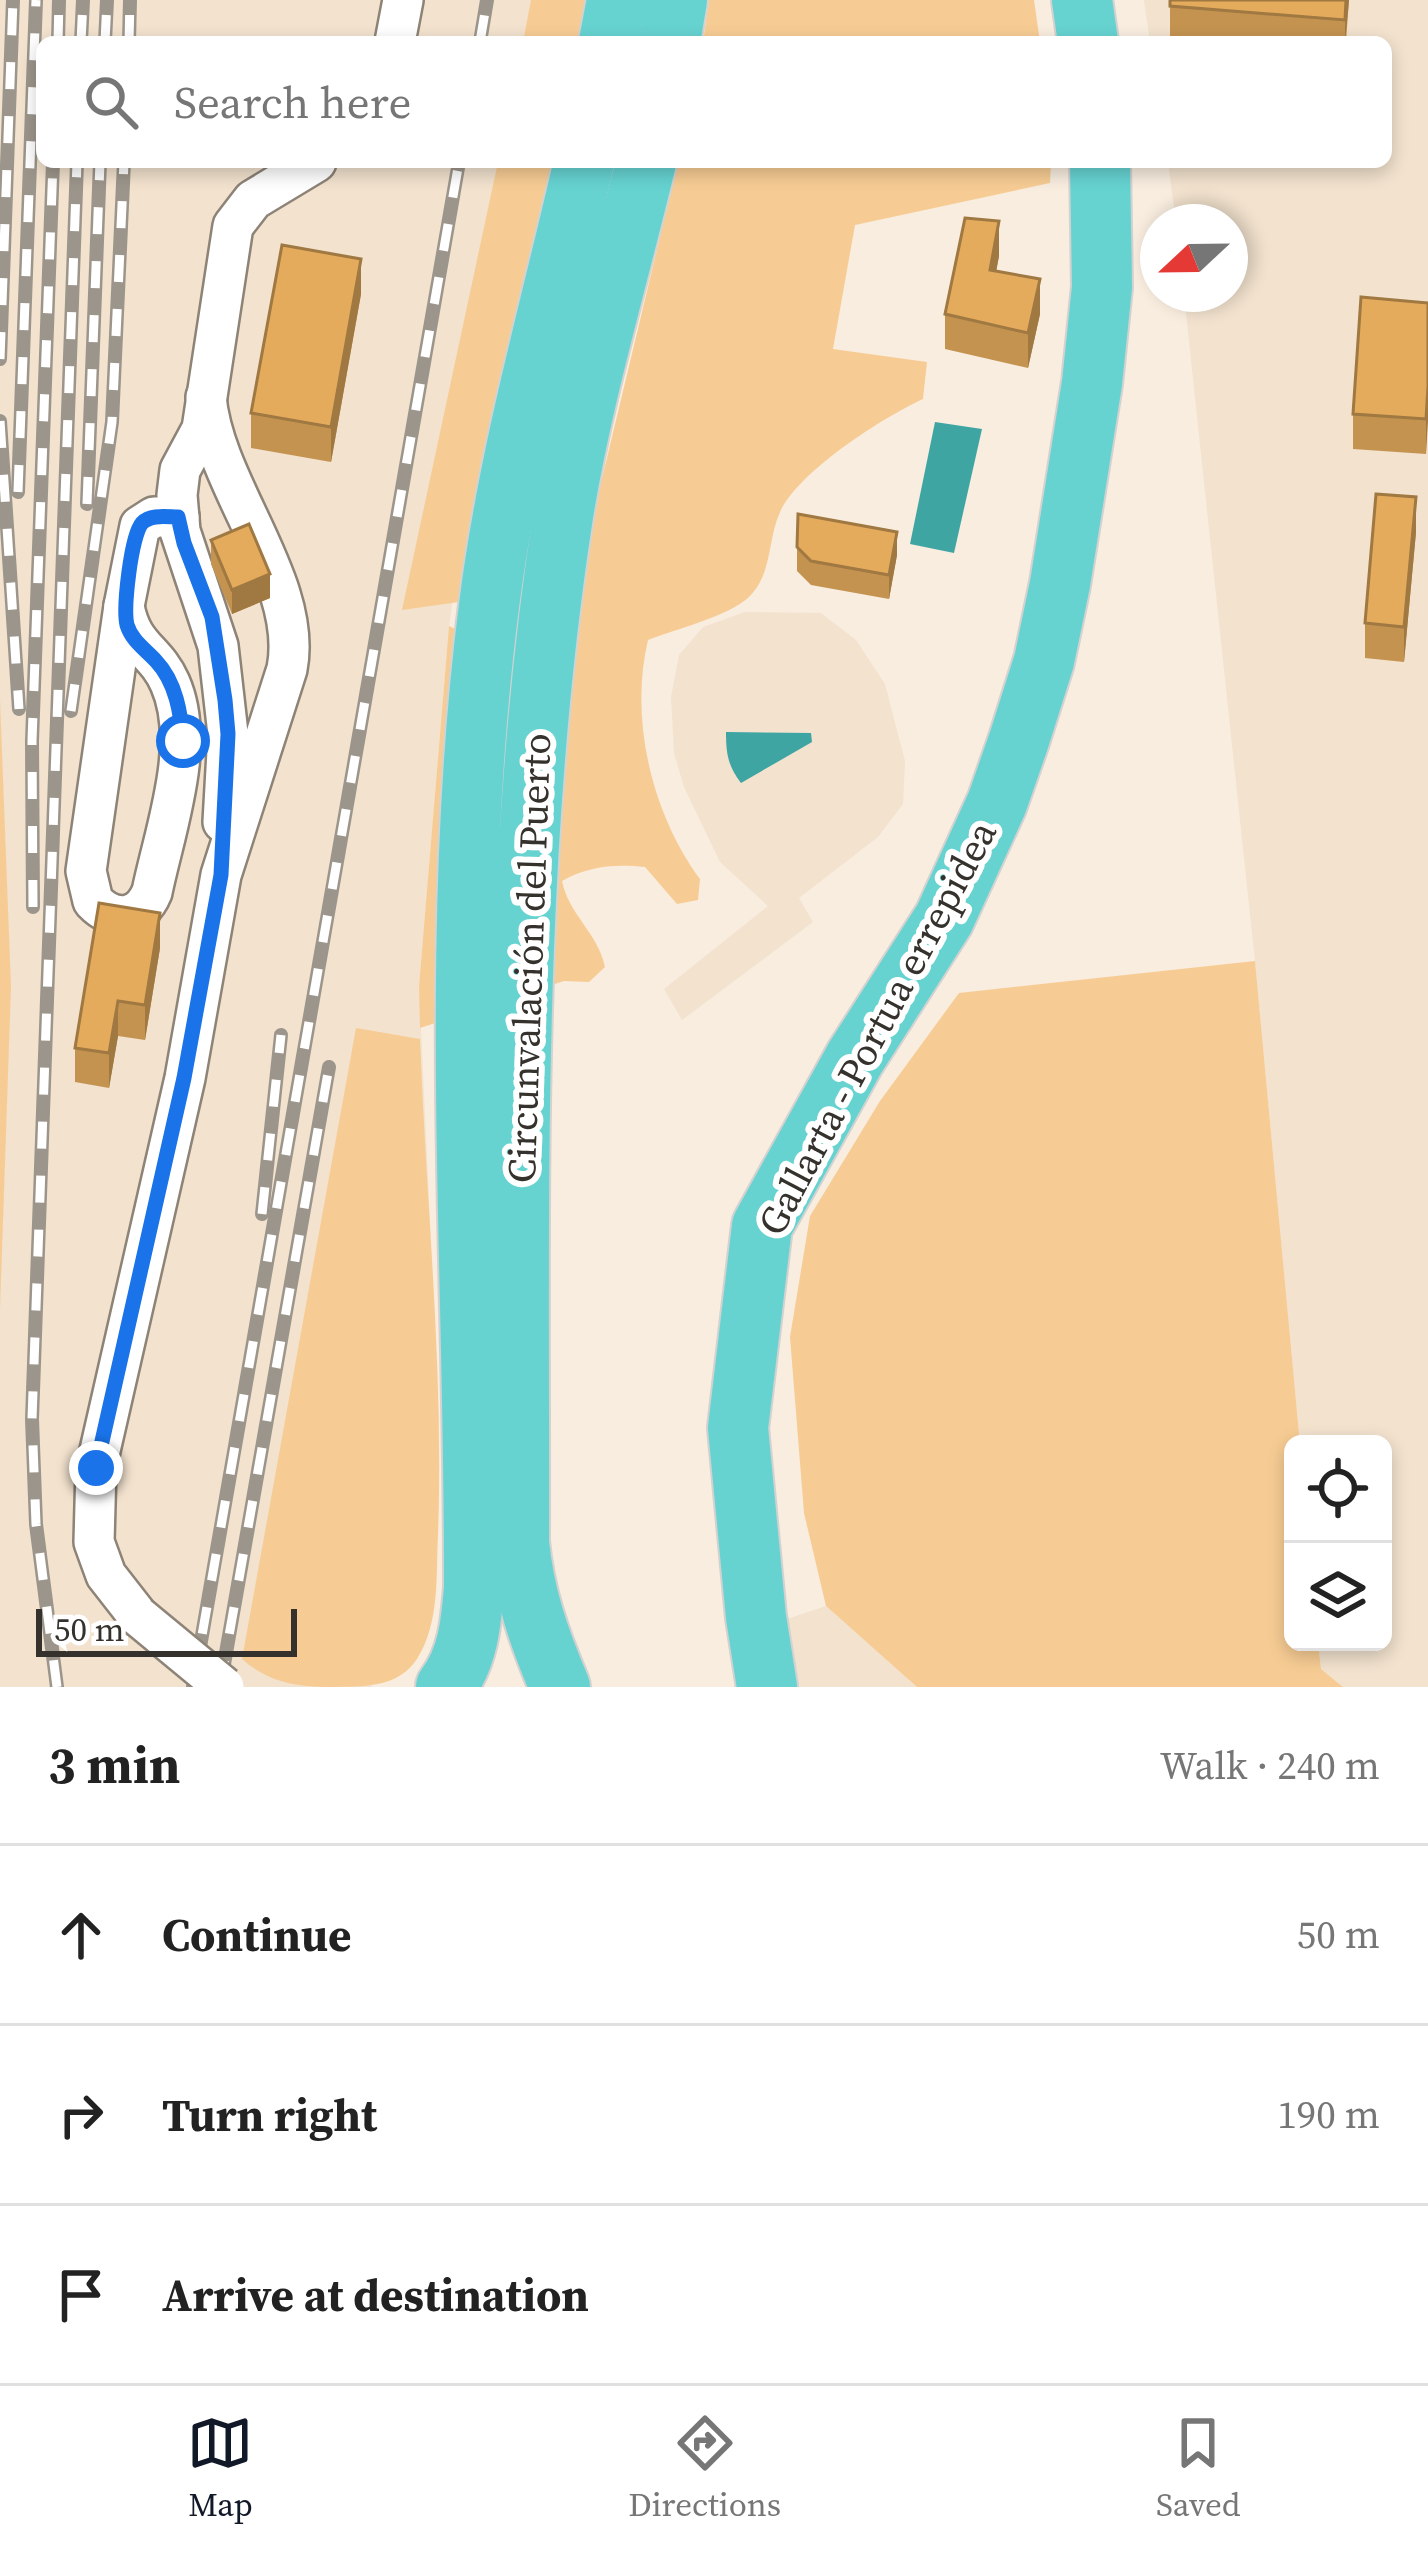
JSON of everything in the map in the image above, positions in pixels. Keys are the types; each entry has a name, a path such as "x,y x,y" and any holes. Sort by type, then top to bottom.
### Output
{"highway":[{"path":"610,36 617,0"},
{"path":"671,36 677,0"},
{"path":"1082,0 1087,36"},
{"name":"Circunvalación del Puerto","path":"560,1687 529,1609 519,1542 474,766 488,611 506,487 583,168"},
{"name":"Circunvalación del Puerto","path":"446,1687 459,1670 470,1631 474,1588 492,1034 524,898 550,608 573,469 645,168"},
{"name":"Gallarta - Portua errepidea","path":"767,1687 738,1428 762,1226 855,1058 944,920 998,803 1019,740 1044,661 1075,503 1102,287 1100,168"}],"lane":[{"path":"396,36 403,0"},
{"path":"221,875 228,734 225,700 212,617 178,517 180,470 202,429 233,226 253,200 306,168"},
{"path":"206,397 216,446 287,615 291,646 221,875 184,1078 96,1468 94,1542 106,1575 138,1616 224,1687"},
{"path":"124,606 133,638 170,682 183,741 152,892 147,905 128,917 115,916 93,901 86,871 124,606 140,526 154,517 178,517"}],"shaded area":[{"path":"0,0 578,0 570,36 36,36 36,168 541,168 468,484 449,627 419,986 439,1510 392,1650 371,1687 0,1687"},
{"path":"531,0 595,0 589,36 524,36"},
{"path":"709,0 1034,0 1039,36 704,36"},
{"path":"1144,0 1428,0 1428,1687 1343,1687 1321,1669 1319,1651 1392,1651 1392,1435 1299,1435 1255,961 1186,312 1248,312 1248,204 1174,204 1169,168 1392,168 1392,36 1149,36"},
{"path":"497,168 560,168 466,601 402,610"},
{"path":"677,168 1051,168 1050,183 855,225 833,349 927,362 923,399 843,447 790,496 776,523 762,578 749,597 716,616 648,640 641,702 649,765 669,825 700,879 698,900 677,904 645,867 602,867 572,876 562,881 566,893 605,967 589,982 564,981 420,1028 419,986 449,626 569,685 575,591"},
{"path":"745,612 821,613 856,640 885,684 905,761 903,804 878,837 799,898 813,922 682,1020 664,989 768,906 720,862 684,787 674,753 671,697 679,655 703,627"},
{"path":"0,700 11,987 0,1309"},
{"path":"1255,961 1299,1435 1284,1435 1284,1651 1319,1651 1321,1669 1343,1687 917,1687 826,1606 804,1513 790,1337 810,1216 880,1101 959,993"},
{"path":"356,1028 420,1039 439,1410 437,1582 430,1630 417,1659 401,1675 371,1685 310,1686 275,1679 242,1659"},
{"path":"826,1606 917,1687 791,1687 781,1621"}],"water":[{"path":"935,422 982,429 954,553 910,544"},
{"path":"726,732 811,733 812,742 741,783 729,759"}],"building":[{"path":"1170,0 1346,0 1345,20 1170,6"},
{"path":"965,218 999,221 990,270 1040,279 1028,333 945,314"},
{"path":"282,245 361,259 331,427 251,413"},
{"path":"1361,297 1428,303 1426,419 1353,414"},
{"path":"1376,494 1416,497 1404,627 1365,623"},
{"path":"798,514 897,532 889,575 811,561 797,547"},
{"path":"249,524 270,574 232,590 211,540"},
{"path":"99,903 160,913 145,1005 118,1001 109,1053 75,1048"}],"railway":[{"path":"0,359 13,0"},
{"path":"18,492 36,0"},
{"path":"58,36 59,0"},
{"path":"81,36 83,0"},
{"path":"105,36 107,0"},
{"path":"129,36 130,0"},
{"path":"481,36 487,0"},
{"path":"33,907 32,741 53,168"},
{"path":"57,1687 36,1524 32,1419 77,168"},
{"path":"87,504 100,168"},
{"path":"71,711 112,422 124,168"},
{"path":"193,1687 458,168"},
{"path":"0,421 19,709"},
{"path":"262,1214 281,1035"},
{"path":"220,1687 329,1067"}],"route":[{"path":"96,1468 184,1078 221,875 228,734 218,646 178,517 154,517 140,526 124,606 133,638 170,682 183,741"}]}
